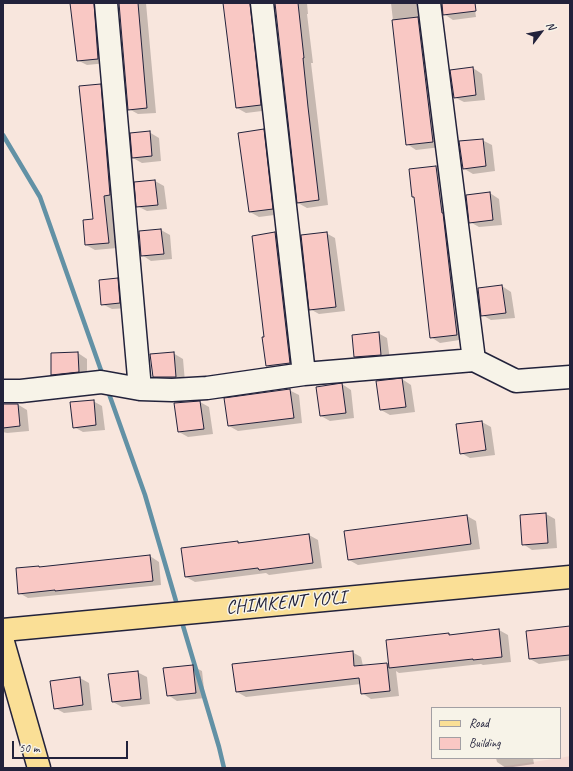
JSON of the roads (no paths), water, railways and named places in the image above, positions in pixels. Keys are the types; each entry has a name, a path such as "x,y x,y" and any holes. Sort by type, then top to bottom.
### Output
{"main road":[{"name":"CHIMKENT YO‘LI","path":"3,630 570,577"},
{"path":"3,642 39,768"}],"street":[{"path":"106,3 140,389"},
{"path":"262,3 304,374"},
{"path":"429,3 474,360"},
{"path":"3,391 21,391 100,382 140,389 172,390 207,388 304,374 474,360 516,381 570,377"}],"waterway":[{"path":"3,135 40,197 103,376"},
{"path":"108,391 145,495 178,608"},
{"path":"181,619 224,768"}]}
